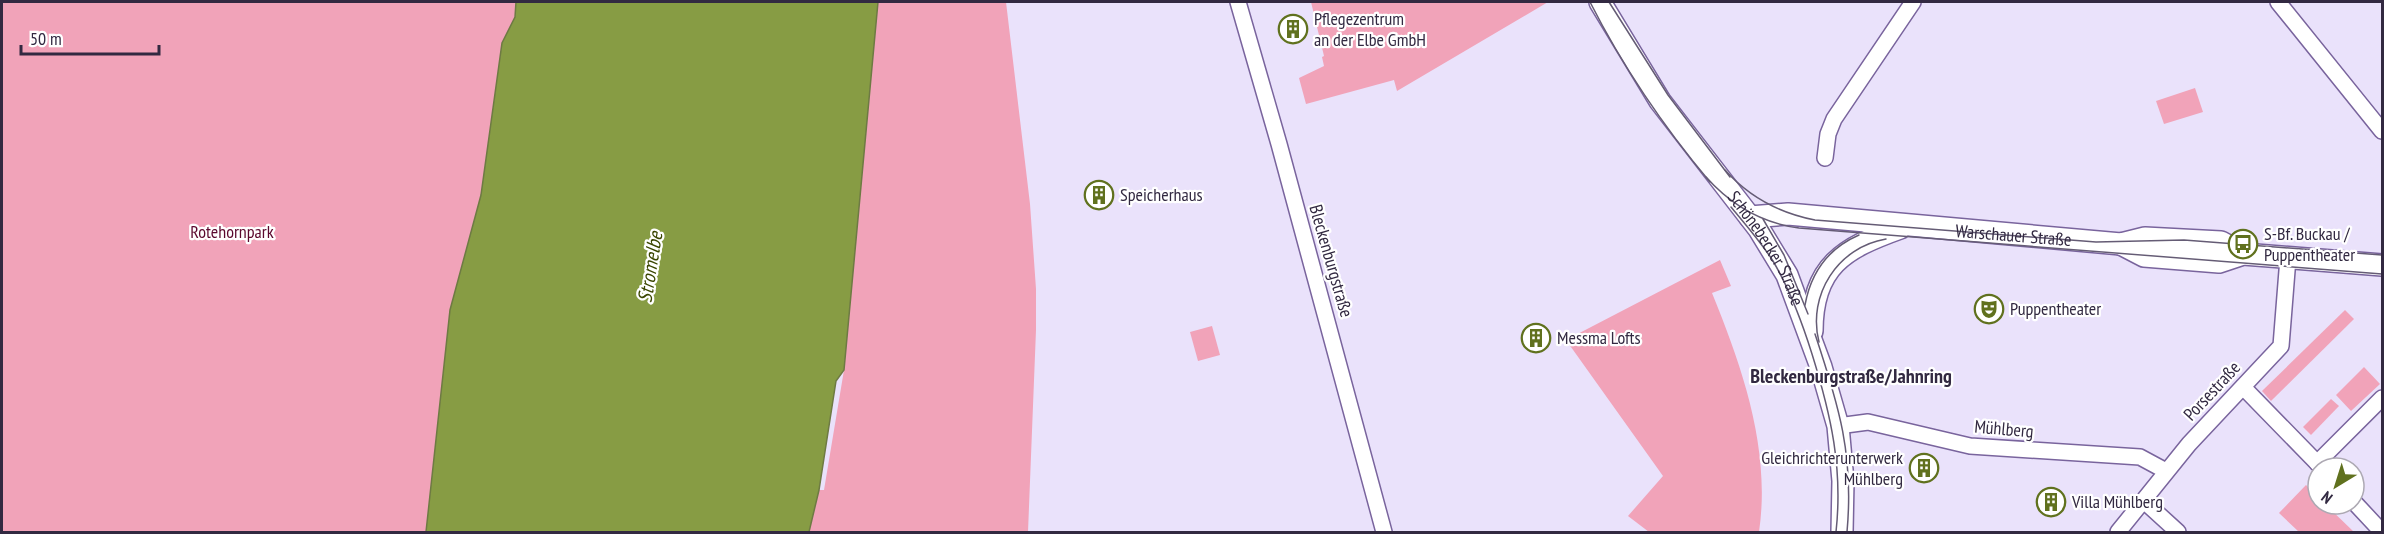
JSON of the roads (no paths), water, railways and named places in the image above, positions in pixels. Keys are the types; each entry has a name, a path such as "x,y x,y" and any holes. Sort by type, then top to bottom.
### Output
{"main road":[{"name":"Schönebecker Straße","path":"1600,2 1660,101 1750,217 1781,261 1793,287 1838,426 1844,482 1842,532"},
{"name":"Warschauer Straße","path":"1750,217 1788,214 2121,244 2144,256 2219,262 2243,254 2382,265"},
{"name":"Warschauer Straße","path":"1812,340 1814,302 1821,282 1831,267 1856,245 1906,226"}],"street":[{"name":"Bleckenburgstraße","path":"1238,2 1277,135 1384,532"},
{"path":"1825,158 1828,134 1834,119 1913,2"},
{"path":"2278,2 2382,131"},
{"name":"Porsestraße","path":"2118,532 2166,471 2281,346 2288,258"},
{"path":"2243,387 2310,456"},
{"path":"2327,456 2382,398"},
{"name":"Mühlberg","path":"1838,426 1868,422 1970,446 2140,458 2166,471"},
{"path":"2144,501 2178,532"},
{"path":"2366,515 2382,532"}],"water":[{"name":"Stromelbe","path":"516,2 878,2 844,370 836,381 819,490 809,532 426,532 450,310 481,195 502,43 515,17"}],"tram line":[{"path":"1590,2 1616,50 1645,95 1710,182"},
{"path":"1609,2 1668,95 1730,177"},
{"path":"1725,170 1745,189 1766,203 1789,213 1815,220 2096,242 2184,240 2382,255"},
{"path":"1706,177 1736,204 1759,217 1785,226 2382,274"},
{"path":"1731,207 1773,261 1800,318 1808,342 1825,399 1834,442 1838,486 1836,532"},
{"path":"1763,219 1784,255 1808,314"},
{"path":"1805,305 1812,282 1823,263 1830,254 1848,240 1859,235"},
{"path":"1819,342 1816,324 1818,307 1822,291 1830,276 1854,252 1886,239"},
{"path":"1815,334 1843,431 1849,504 1847,532"}],"place":[{"name":"Pflegezentrum an der Elbe GmbH","path":"1293,29"},
{"name":"Speicherhaus","path":"1099,195"},
{"name":"S-Bf. Buckau / Puppentheater","path":"2243,244"},
{"name":"Puppentheater","path":"1989,309"},
{"name":"Messma Lofts","path":"1536,338"},
{"name":"Gleichrichterunterwerk Mühlberg","path":"1924,468"},
{"name":"Villa Mühlberg","path":"2051,502"}],"district":[{"name":"Bleckenburgstraße/Jahnring","path":"1851,376"}],"park label":[{"name":"Rotehornpark","path":"232,232"}]}
